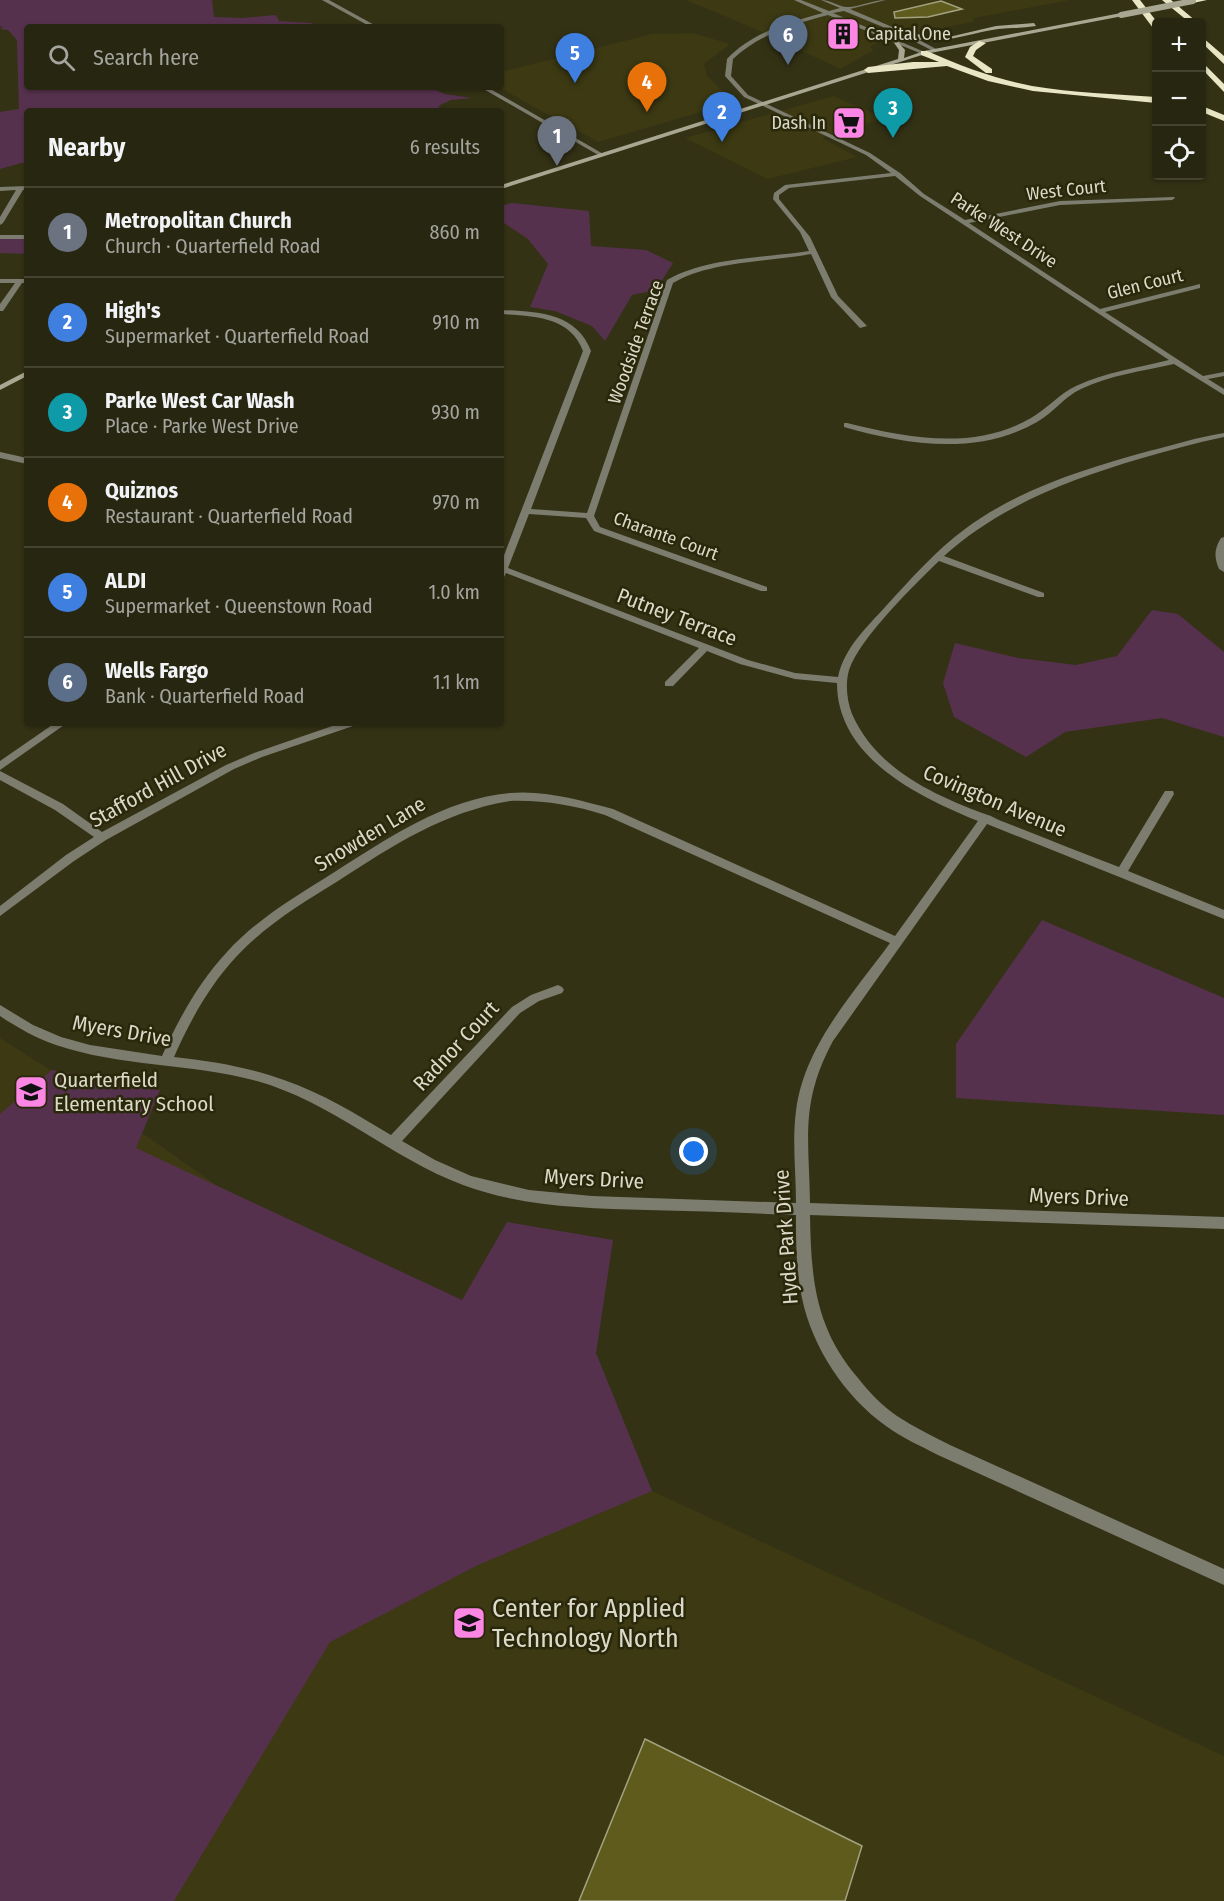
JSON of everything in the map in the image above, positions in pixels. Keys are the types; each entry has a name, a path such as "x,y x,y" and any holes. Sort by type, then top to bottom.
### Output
{"highway":[{"path":"1138,0 1157,18"},
{"path":"1138,0 1152,20"},
{"path":"1164,0 1181,18"},
{"path":"1164,0 1188,18"},
{"path":"1206,33 1218,43"},
{"path":"982,43 970,51 969,57 991,72"},
{"path":"1206,43 1224,61"},
{"path":"935,50 991,72 1062,87 1099,90 1144,88"},
{"path":"924,53 1000,82 1035,89 1152,100"},
{"path":"868,70 923,64 960,68"},
{"path":"1206,69 1224,89"},
{"path":"1206,111 1224,118"}],"main road":[{"path":"504,186 924,53 982,43 1172,0"},
{"path":"902,33 940,40 996,28 1034,25 1199,0"},
{"path":"935,50 942,45 1034,25"},
{"path":"892,38 902,49 901,60"},
{"path":"0,388 24,375"}],"street":[{"path":"325,0 369,24"},
{"path":"797,0 924,53"},
{"path":"824,0 902,33 935,50"},
{"name":"Parke West Drive","path":"883,0 828,13 754,39 730,57 725,66 726,75 733,87 763,104 868,154 922,195 1224,393"},
{"path":"488,90 602,154"},
{"path":"863,326 836,297 813,252 811,243 776,199 776,194 787,186 897,174"},
{"path":"0,189 24,188"},
{"path":"0,223 24,188"},
{"name":"West Court","path":"965,222 1060,203 1172,198"},
{"path":"0,237 24,237"},
{"name":"Woodside Terrace","path":"590,516 670,282 675,277 692,270 787,258 813,252"},
{"path":"0,281 23,281"},
{"path":"0,309 23,281"},
{"name":"Glen Court","path":"1101,311 1197,286"},
{"path":"504,312 542,316 566,324 584,339 587,351 504,567"},
{"path":"846,425 895,438 927,440 982,438 1007,432 1034,420 1076,388 1176,361"},
{"path":"1203,378 1224,374"},
{"name":"Covington Avenue","path":"1224,435 1130,459 1058,482 988,517 937,557 854,649 842,680 844,703 857,732 884,764 926,793 1224,915"},
{"path":"0,455 24,460"},
{"name":"Charante Court","path":"527,510 590,516 597,529 764,589"},
{"path":"1224,540 1219,557 1224,569"},
{"path":"937,557 1041,595"},
{"name":"Putney Terrace","path":"504,573 769,670 795,676 842,680"},
{"path":"669,684 705,647"},
{"path":"0,766 58,726"},
{"name":"Stafford Hill Drive","path":"0,912 70,858 102,837 230,767 268,751 343,726"},
{"path":"0,775 59,807 102,837"},
{"path":"1121,873 1169,794"},
{"name":"Snowden Lane","path":"166,1061 195,1000 210,978 234,951 266,922 413,828 441,814 499,798 558,799 582,803 609,812 898,942"},
{"name":"Hyde Park Drive","path":"986,818 814,1062 805,1088 799,1119 806,1277 813,1313 829,1350 849,1380 878,1411 909,1431 944,1450 1224,1577"},
{"name":"Radnor Court","path":"393,1142 516,1010 558,990"},
{"name":"Myers Drive","path":"0,1010 14,1021 43,1036 78,1047 219,1068 286,1086 317,1098 459,1178 528,1196 592,1202 1224,1223"}],"shaded area":[{"path":"0,0 212,0 214,17 243,18 276,15 279,21 313,23 24,24 24,90 435,90 445,94 472,98 451,100 438,108 24,108 24,163 0,169 0,112 19,109 17,40 8,30 0,29 3,27 0,26"},
{"path":"686,0 1070,0 974,18 973,22 881,40 870,47 874,50 840,69 760,31"},
{"path":"693,33 730,44 704,64 707,76 735,102 598,142 503,90 504,71 652,34"},
{"path":"833,96 885,118 822,138 857,157 768,179 685,138"},
{"path":"512,203 589,211 591,246 646,250 673,263 656,290 632,295 605,341 592,326 555,311 530,307 548,264 528,239 504,223 504,205"},
{"path":"0,239 24,239 24,254 0,253"},
{"path":"1152,610 1178,614 1224,652 1224,737 1162,718 1065,732 1026,757 954,717 943,683 955,643 1018,658 1076,665 1117,656"},
{"path":"1042,920 1224,998 1224,1115 956,1098 956,1044"},
{"name":"Center for Applied Technology North","path":"0,1038 71,1083 652,1491 1224,1756 1224,1901 0,1901"},
{"path":"52,1070 160,1090 136,1148 462,1300 507,1222 613,1240 596,1353 652,1491 478,1565 330,1642 174,1901 0,1901 0,1114"}],"building":[{"path":"941,1 962,9 928,17 895,18 894,12"},
{"path":"645,1739 862,1846 845,1901 579,1901"}],"place":[{"name":"Capital One","path":"843,34"},
{"name":"Wells Fargo","path":"788,65"},
{"name":"ALDI","path":"575,83"},
{"name":"Quiznos","path":"647,112"},
{"name":"Dash In","path":"849,123"},
{"name":"Parke West Car Wash","path":"893,138"},
{"name":"High's","path":"722,142"},
{"name":"Metropolitan Church","path":"557,166"},
{"name":"Quarterfield Elementary School","path":"31,1092"},
{"name":"Center for Applied Technology North","path":"469,1623"}]}
